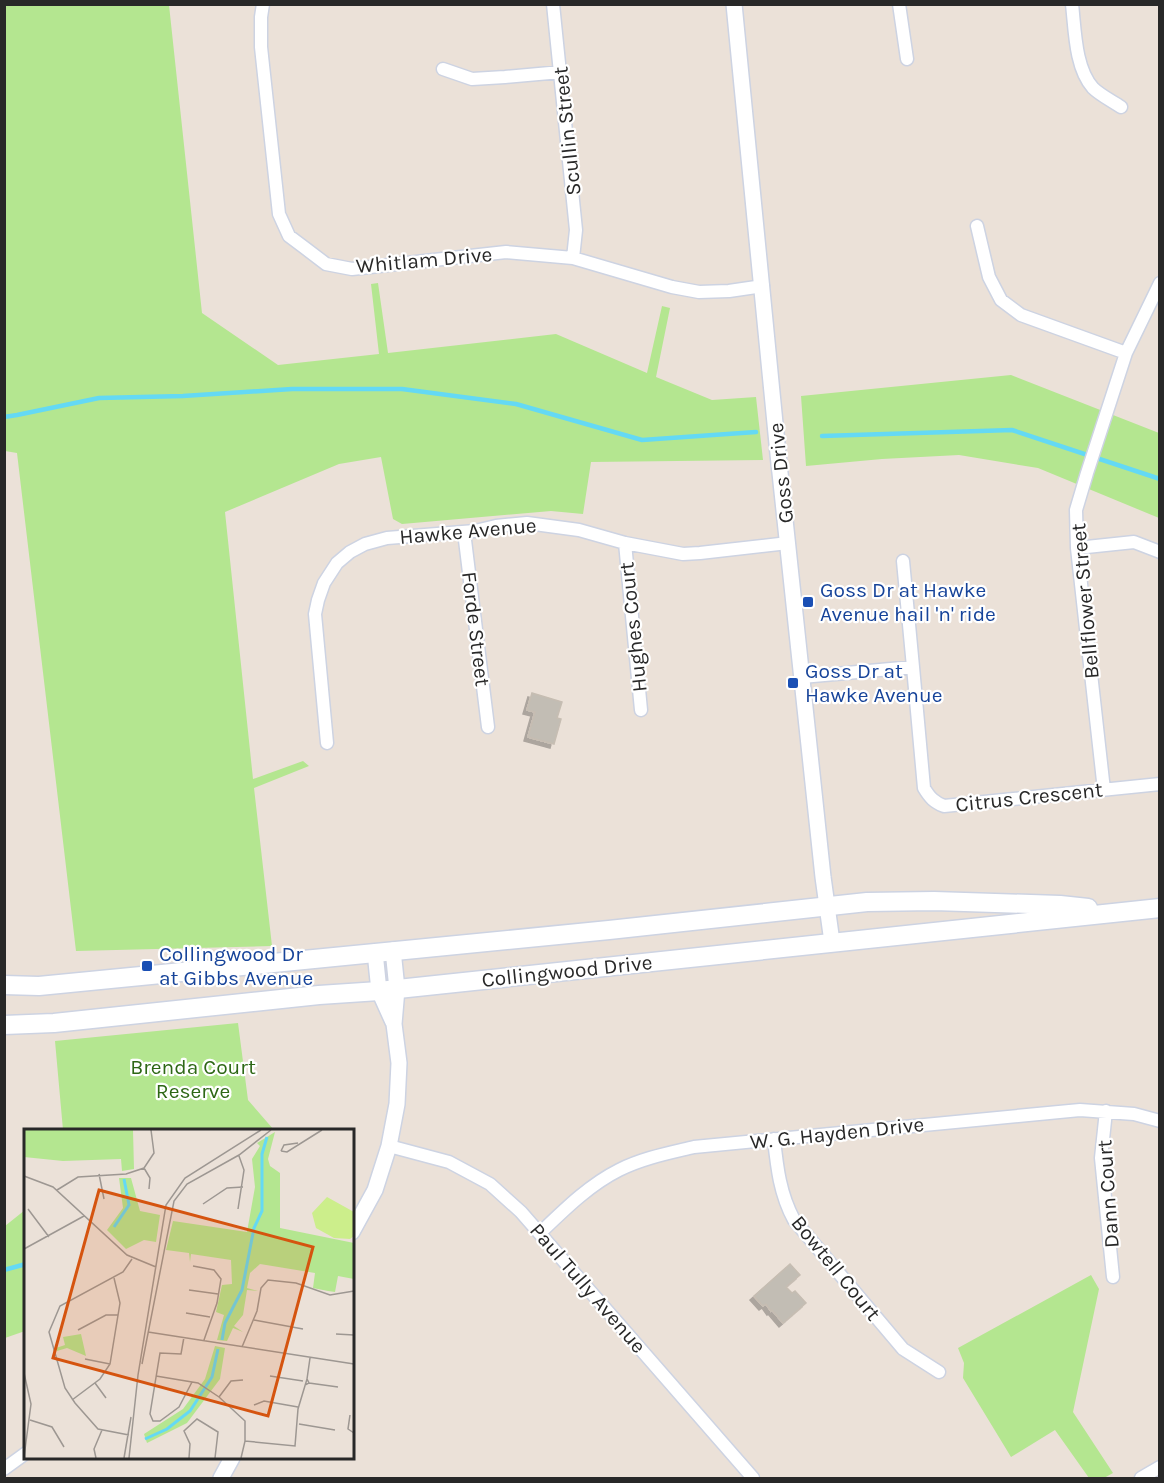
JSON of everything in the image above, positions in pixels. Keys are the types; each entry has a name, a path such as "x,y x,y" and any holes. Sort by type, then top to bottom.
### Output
{"main road":[{"name":"Collingwood Drive","path":"4,985 39,986 609,930 867,902 934,901 1060,905 1129,912"},
{"name":"Collingwood Drive","path":"4,1026 388,990 1160,908"}],"street":[{"name":"Whitlam Drive","path":"263,4 261,47 279,214 289,236 326,264 352,269 506,252 573,258 672,287 699,292 729,291 763,286"},
{"name":"Scullin Street","path":"553,4 576,230 573,258"},
{"name":"Goss Drive","path":"734,4 782,492 831,942"},
{"path":"899,4 907,59"},
{"path":"1072,4 1077,49 1086,78 1094,89 1121,107"},
{"path":"443,69 472,79 561,72"},
{"path":"977,226 989,277 1002,300 1021,315 1126,353"},
{"name":"Bellflower Street","path":"1104,790 1077,548 1076,510 1126,353 1160,283"},
{"name":"Hawke Avenue","path":"327,743 315,614 324,583 337,563 365,544 387,538 475,531 527,523 579,530 625,543 683,554 788,543"},
{"name":"Forde Street","path":"464,532 488,727"},
{"path":"1077,548 1134,542 1160,552"},
{"name":"Hughes Court","path":"625,543 641,710"},
{"path":"802,677 913,667 903,561"},
{"name":"Citrus Crescent","path":"913,667 924,788 935,803 945,806 1160,784"},
{"path":"354,1228 375,1190 389,1146 397,1104 399,1063 384,951"},
{"name":"W. G. Hayden Drive","path":"540,1233 603,1179 621,1169 666,1153 694,1147 1080,1110 1134,1114 1160,1120"},
{"name":"Dann Court","path":"1106,1111 1101,1158 1113,1277"},
{"name":"Bowtell Court","path":"774,1139 780,1185 786,1206 794,1220 903,1349 939,1372"},
{"name":"Paul Tully Avenue","path":"389,1146 449,1162 490,1184 521,1212 753,1479"},
{"path":"4,1469 24,1454"},
{"path":"221,1479 231,1459"},
{"path":"1141,1479 1160,1467"}],"green space":[{"path":"4,5 169,5 202,313 278,365 379,354 371,284 378,283 388,353 556,334 647,373 662,306 670,308 656,377 712,400 756,397 763,460 591,462 583,514 551,511 402,524 393,519 381,457 339,464 225,512 253,779 303,761 309,766 254,788 272,946 76,951 17,453 5,451"},
{"path":"1011,375 1159,433 1159,518 1038,468 959,455 806,466 801,396"},
{"name":"Brenda Court Reserve","path":"238,1023 248,1100 273,1129 63,1129 55,1041"},
{"path":"24,1211 24,1331 5,1338 5,1226"},
{"path":"1091,1275 1099,1289 1073,1412 1113,1473 1104,1478 1089,1478 1055,1430 1011,1457 963,1378 964,1363 958,1348"}],"building":[{"path":"532,693 562,702 557,718 561,719 554,744 528,737 535,712 527,710"},
{"path":"790,1264 800,1275 786,1287 792,1293 795,1291 806,1303 783,1323 766,1304 763,1306 754,1296"}],"waterway":[{"path":"4,417 99,398 183,396 292,389 402,389 516,404 642,440 756,432"},
{"path":"822,436 1012,430 1160,479"},
{"path":"4,1270 24,1265"}],"place":[{"name":"Goss Dr at Hawke Avenue hail 'n' ride","path":"808,602"},
{"name":"Goss Dr at Hawke Avenue","path":"793,683"},
{"name":"Collingwood Dr at Gibbs Avenue","path":"147,966"}]}
